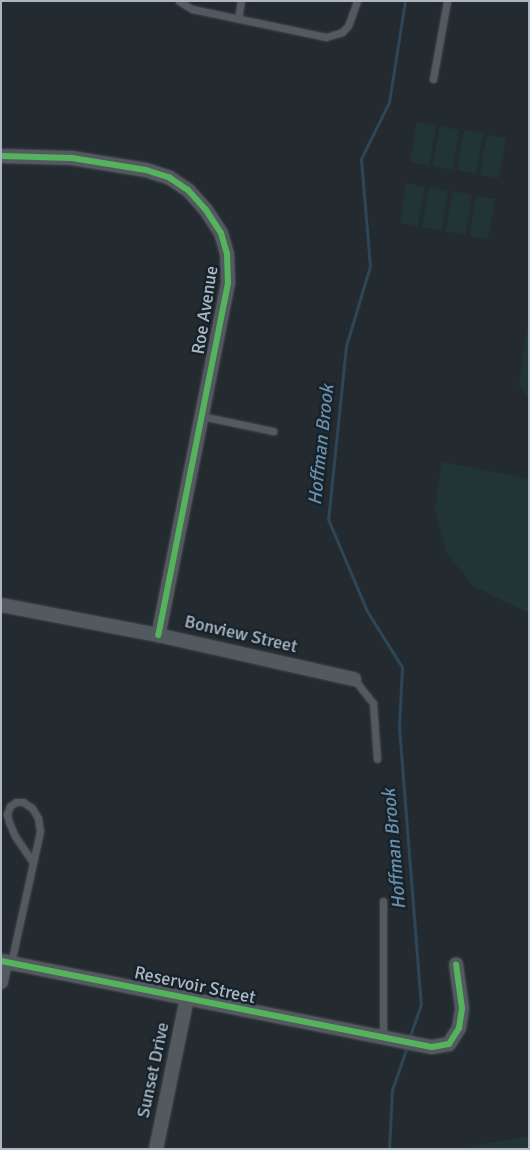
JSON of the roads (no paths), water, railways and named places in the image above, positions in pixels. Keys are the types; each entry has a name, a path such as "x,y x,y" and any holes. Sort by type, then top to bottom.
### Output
{"street":[{"name":"Roe Avenue","path":"1,156 72,158 146,170 170,178 188,190 206,210 221,233 229,270 158,635"},
{"name":"Bonview Street","path":"1,605 158,635 354,679"},
{"path":"1,982 6,961"},
{"name":"Reservoir Street","path":"6,961 418,1046 445,1046 455,1037 459,1028 462,1008 456,964"},
{"name":"Sunset Drive","path":"156,1149 187,998"}],"lane":[{"path":"179,1 192,10 326,36 335,35 348,26 357,1"},
{"path":"238,19 242,1"},
{"path":"433,79 447,1"},
{"path":"201,416 273,431"},
{"path":"354,679 373,702 377,759"},
{"path":"6,961 40,831 38,818 32,808 23,802 16,802 10,806 7,814 9,822 15,836 32,861"},
{"path":"383,900 383,1039"}],"waterway":[{"name":"Hoffman Brook","path":"405,1 389,102 361,159 370,266 346,346 328,519 367,611 402,667 399,727 421,1004 409,1039"},
{"name":"Hoffman Brook","path":"389,1149 392,1090 407,1047"}]}
